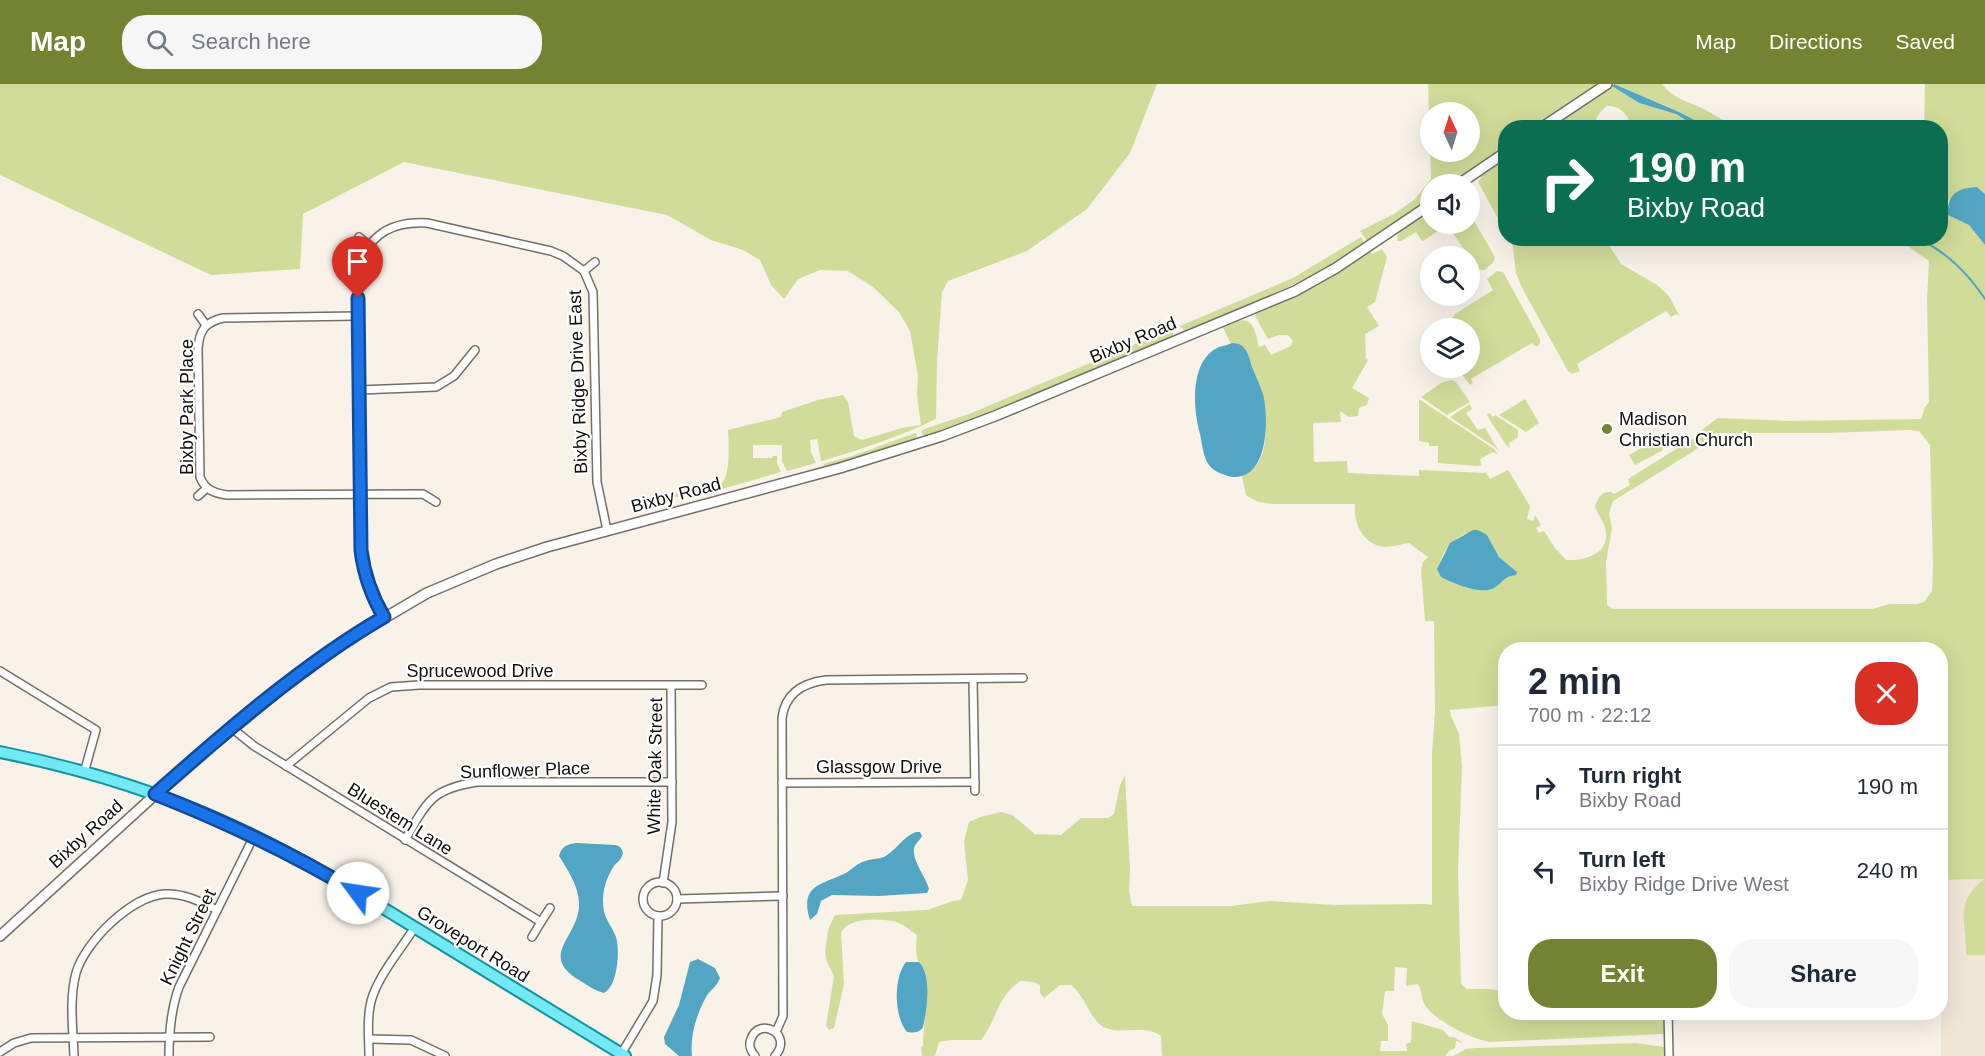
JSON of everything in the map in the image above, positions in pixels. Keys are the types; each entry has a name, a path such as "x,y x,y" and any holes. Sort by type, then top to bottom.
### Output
{"main road":[{"name":"Groveport Road","path":"0,752 155,794 254,836 315,867 622,1055"}],"street":[{"path":"1553,120 1606,85"},
{"path":"1474,174 1498,157"},
{"name":"Bixby Road","path":"0,936 155,794 232,729 351,637 427,593 526,554 871,459 995,416 1295,291 1336,268 1420,211"},
{"name":"Bixby Ridge Drive East","path":"370,246 378,235 404,223 427,223 551,251 574,263 584,272 593,292 597,482 607,530"},
{"path":"359,237 370,246 361,261 359,270 362,564 374,600 384,617"},
{"path":"584,272 595,262"},
{"path":"198,314 206,325 213,320 223,318 359,316"},
{"name":"Bixby Park Place","path":"206,325 199,340 198,371 199,471 203,484 207,488"},
{"path":"359,390 436,387 454,376 475,350"},
{"path":"198,496 207,488 214,493 227,495 423,494 436,502"},
{"path":"0,671 96,730 84,773"},
{"path":"776,1032 783,1016 783,710 793,693 806,684 826,680 1023,678"},
{"path":"973,679 975,791"},
{"name":"Sprucewood Drive","path":"286,766 369,698 392,687 419,685 702,685"},
{"name":"White Oak Street","path":"663,883 672,822 671,686"},
{"name":"Bluestem Lane","path":"232,729 286,766 541,922"},
{"name":"Sunflower Place","path":"405,840 429,801 440,792 457,785 477,782 672,782"},
{"name":"Glassgow Drive","path":"782,783 975,782"},
{"name":"Knight Street","path":"169,1056 174,1000 179,987 254,836"},
{"path":"663,883 673,888 677,899 669,913 658,916 646,907 644,897 645,892 653,884 663,883"},
{"path":"74,1056 74,983 80,963 92,942 124,913 147,899 165,894 200,901 217,910"},
{"path":"677,899 783,896"},
{"path":"532,937 550,908"},
{"path":"622,1055 652,1001 657,975 658,916"},
{"path":"369,1056 370,1008 373,995 415,927"},
{"path":"1668,1020 1669,1056"},
{"path":"755,1056 749,1043 751,1036 762,1028 776,1032 780,1038 781,1045 775,1056"},
{"path":"0,1053 14,1043 31,1038 210,1037"},
{"path":"369,1039 411,1040 446,1056"}],"shaded area":[{"path":"1985,879 1985,1056 1941,1056 1941,1020 1948,1020 1948,880"}],"green space":[{"path":"0,84 1157,84 1130,153 1087,209 1027,251 948,281 942,292 936,419 880,442 821,461 817,439 810,440 811,452 816,463 787,471 782,461 782,445 753,445 753,458 777,456 781,472 722,489 696,492 669,499 669,496 723,482 728,465 728,430 781,417 782,412 818,400 843,395 848,402 854,436 862,440 921,425 917,395 918,376 910,331 899,312 873,287 848,271 820,270 798,279 784,299 771,285 760,260 743,250 711,240 667,215 404,162 303,214 300,269 211,275 0,175"},
{"path":"1428,84 1598,84 1544,120 1498,120 1498,152 1465,174 1431,174 1430,162 1480,162 1480,102 1429,102"},
{"path":"1614,84 1662,84 1675,96 1724,120 1694,120"},
{"path":"1925,84 1985,84 1985,194 1977,187 1948,201 1948,120 1924,120"},
{"path":"1612,86 1639,103 1676,114 1686,120 1628,120 1616,107 1607,106 1596,120 1560,120"},
{"path":"1498,162 1498,218 1480,186 1480,179 1485,171"},
{"path":"1420,193 1420,206 1368,242 1360,231 1394,214"},
{"path":"1948,212 1969,225 1985,245 1985,955 1966,955 1964,914 1968,897 1984,879 1948,880 1948,642 1498,642 1498,706 1450,710 1459,734 1462,766 1458,871 1461,984 1467,989 1498,990 1498,1020 1666,1020 1666,1032 1663,1034 1489,1042 1463,1033 1443,1022 1424,1003 1418,984 1406,986 1407,968 1395,967 1394,991 1385,991 1382,1014 1388,1025 1388,1041 1381,1041 1380,1051 1407,1051 1406,1044 1411,1042 1412,1021 1443,1030 1449,1037 1454,1037 1463,1043 1456,1041 1455,1048 1445,1056 1162,1056 1161,1036 1147,1030 1116,1030 1102,1026 1071,985 1060,985 1044,998 1040,993 1040,985 1020,981 1005,995 981,1040 939,1042 935,1056 922,1056 926,984 924,971 917,956 917,935 899,923 874,920 850,924 841,933 844,984 834,1028 829,1030 826,1026 834,976 825,953 828,930 835,915 927,910 961,900 968,880 964,841 969,822 1001,812 1012,815 1035,834 1061,835 1081,818 1108,818 1114,814 1120,785 1125,775 1129,891 1132,906 1231,906 1269,901 1334,905 1432,905 1434,621 1425,621 1421,570 1423,562 1428,557 1409,543 1385,547 1365,538 1358,525 1355,504 1274,504 1258,502 1246,495 1242,476 1254,468 1262,456 1266,423 1260,389 1250,361 1236,343 1231,344 1222,326 1239,321 1249,322 1255,331 1259,347 1265,345 1271,355 1291,346 1293,341 1288,335 1268,339 1255,316 1257,312 1331,276 1370,251 1372,254 1382,249 1387,257 1375,302 1367,307 1379,326 1365,334 1368,360 1352,388 1369,398 1367,405 1359,408 1358,416 1349,417 1340,411 1341,422 1313,423 1314,462 1347,461 1348,473 1419,476 1419,470 1486,473 1490,479 1508,470 1530,506 1527,519 1533,521 1535,515 1541,525 1536,528 1539,533 1544,531 1566,560 1574,560 1596,554 1605,543 1604,524 1595,506 1601,495 1605,492 1614,494 1630,485 1628,479 1694,438 1718,418 1789,421 1921,419 1929,402 1927,299 1929,261 1906,246 1948,246","holes":["1919,431 1930,445 1933,568 1932,591 1924,602 1890,604 1872,609 1613,609 1607,605 1606,562 1612,528 1609,514 1613,501 1694,451 1716,433","1466,533 1487,535 1499,557 1517,572 1503,578 1493,588 1466,587 1441,577 1442,557 1454,541"]},
{"path":"1420,218 1420,234 1434,234 1423,241 1416,232 1397,241 1398,233"},
{"path":"1480,231 1495,257 1493,263 1484,270 1480,270 1480,246 1462,246 1453,234 1480,234"},
{"path":"1361,237 1365,243 1360,247 1296,283 1185,331 1180,326 1293,278"},
{"path":"1609,246 1621,264 1657,285 1669,296 1680,317 1677,314 1671,317 1666,311 1577,364 1580,371 1572,374 1568,371 1522,288 1516,273 1513,247"},
{"path":"1497,271 1503,272 1540,339 1540,344 1536,347 1532,343 1480,374 1480,318 1453,318 1468,306 1480,306 1480,298 1493,290 1487,279"},
{"path":"1173,328 1173,335 1170,338 991,412 924,437 921,431 969,414"},
{"path":"1465,378 1473,378 1473,383 1470,385"},
{"path":"1451,380 1456,382 1470,402 1447,415 1421,397 1441,383"},
{"path":"1419,399 1494,449 1498,455 1493,452 1480,459 1481,465 1478,466 1438,463 1438,446 1429,446 1429,443 1419,441"},
{"path":"1525,399 1539,423 1526,432 1499,415"},
{"path":"1470,404 1472,409 1466,413 1478,430 1485,428 1500,453 1450,417"},
{"path":"1490,413 1493,417 1495,415 1518,430 1518,437 1509,443 1510,448 1488,417 1487,414"},
{"path":"917,434 916,440 826,467 823,464 852,456"},
{"path":"1658,438 1663,450 1635,465 1629,455"},
{"path":"1636,1043 1664,1047 1665,1056 1453,1056 1466,1049 1476,1048"}],"water":[{"path":"1614,84 1694,120 1686,120 1676,114 1639,103 1612,86"},
{"path":"1977,187 1985,194 1985,245 1969,225 1948,215 1949,202 1955,193"},
{"path":"1232,343 1240,345 1247,352 1263,394 1266,417 1264,445 1260,458 1254,468 1245,475 1233,477 1216,471 1207,462 1195,399 1198,374 1202,363 1209,353"},
{"path":"1473,530 1487,535 1499,557 1517,572 1516,575 1507,577 1496,587 1487,590 1466,587 1441,577 1437,569 1450,543"},
{"path":"916,832 920,832 922,836 915,846 914,853 929,889 927,893 879,896 832,895 821,901 817,914 810,920 807,908 810,892 862,862 884,857"},
{"path":"576,843 616,845 623,852 608,876 603,894 604,911 616,937 618,950 615,976 609,989 604,993 579,980 567,971 562,962 563,946 577,918 579,900 573,880 559,856 565,846"},
{"path":"698,959 715,968 720,978 706,997 697,1018 693,1033 692,1056 679,1056 665,1044 664,1037 679,1005 690,962"},
{"path":"906,962 919,962 927,984 923,1027 913,1032 907,1032 903,1025 897,997 899,978"}],"waterway":[{"path":"1931,246 1956,264 1985,299"}],"place":[{"name":"Madison Christian Church","path":"1607,429"}],"route":[{"path":"358,298 362,564 374,600 384,617 351,637 303,672 155,794 234,826 282,849 358,893"}]}
